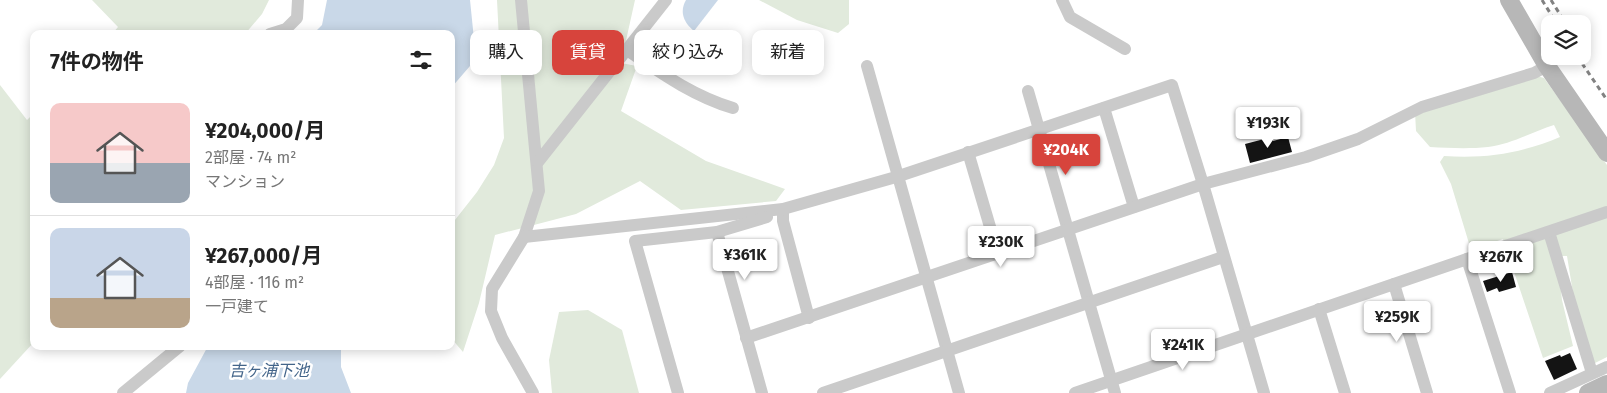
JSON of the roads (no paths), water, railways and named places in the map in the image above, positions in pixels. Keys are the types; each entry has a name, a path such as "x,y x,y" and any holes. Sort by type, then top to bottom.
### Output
{"street":[{"path":"283,30 297,18 298,0"},
{"path":"521,0 540,191 524,237 492,288 491,311 502,338 533,393"},
{"path":"538,162 666,0"},
{"path":"1062,0 1070,17 1125,49"},
{"path":"1509,0 1547,66 1607,153"},
{"path":"627,50 676,84 732,108"},
{"path":"867,66 896,177 959,393"},
{"path":"746,338 926,279 1203,184 1306,157 1358,139 1422,107 1547,66"},
{"path":"524,237 778,210 896,177 1172,85 1264,393"},
{"path":"1028,91 1087,302 1113,387"},
{"path":"1104,108 1134,207"},
{"path":"968,152 998,254"},
{"path":"678,393 635,241 717,232 772,216 778,210"},
{"path":"778,210 783,221 809,318"},
{"path":"1075,393 1113,387 1319,309 1607,212"},
{"path":"717,232 762,393"},
{"path":"1549,232 1592,373"},
{"path":"823,393 1223,257"},
{"path":"1467,259 1510,393"},
{"path":"1394,284 1427,393"},
{"path":"1319,309 1345,393"},
{"path":"123,393 175,350"},
{"path":"1550,393 1607,367"},
{"path":"1588,393 1607,384"}],"water":[{"path":"327,0 470,0 473,30 470,30 470,66 455,83 455,30 317,30 322,25"},
{"path":"686,0 718,0 695,30 684,17 684,4"},
{"name":"吉ヶ浦下池","path":"206,350 341,350 341,367 351,393 186,393 188,383"}],"railway":[{"path":"1542,0 1551,15"},
{"path":"1551,0 1560,15"},
{"path":"1583,65 1607,100"}]}
